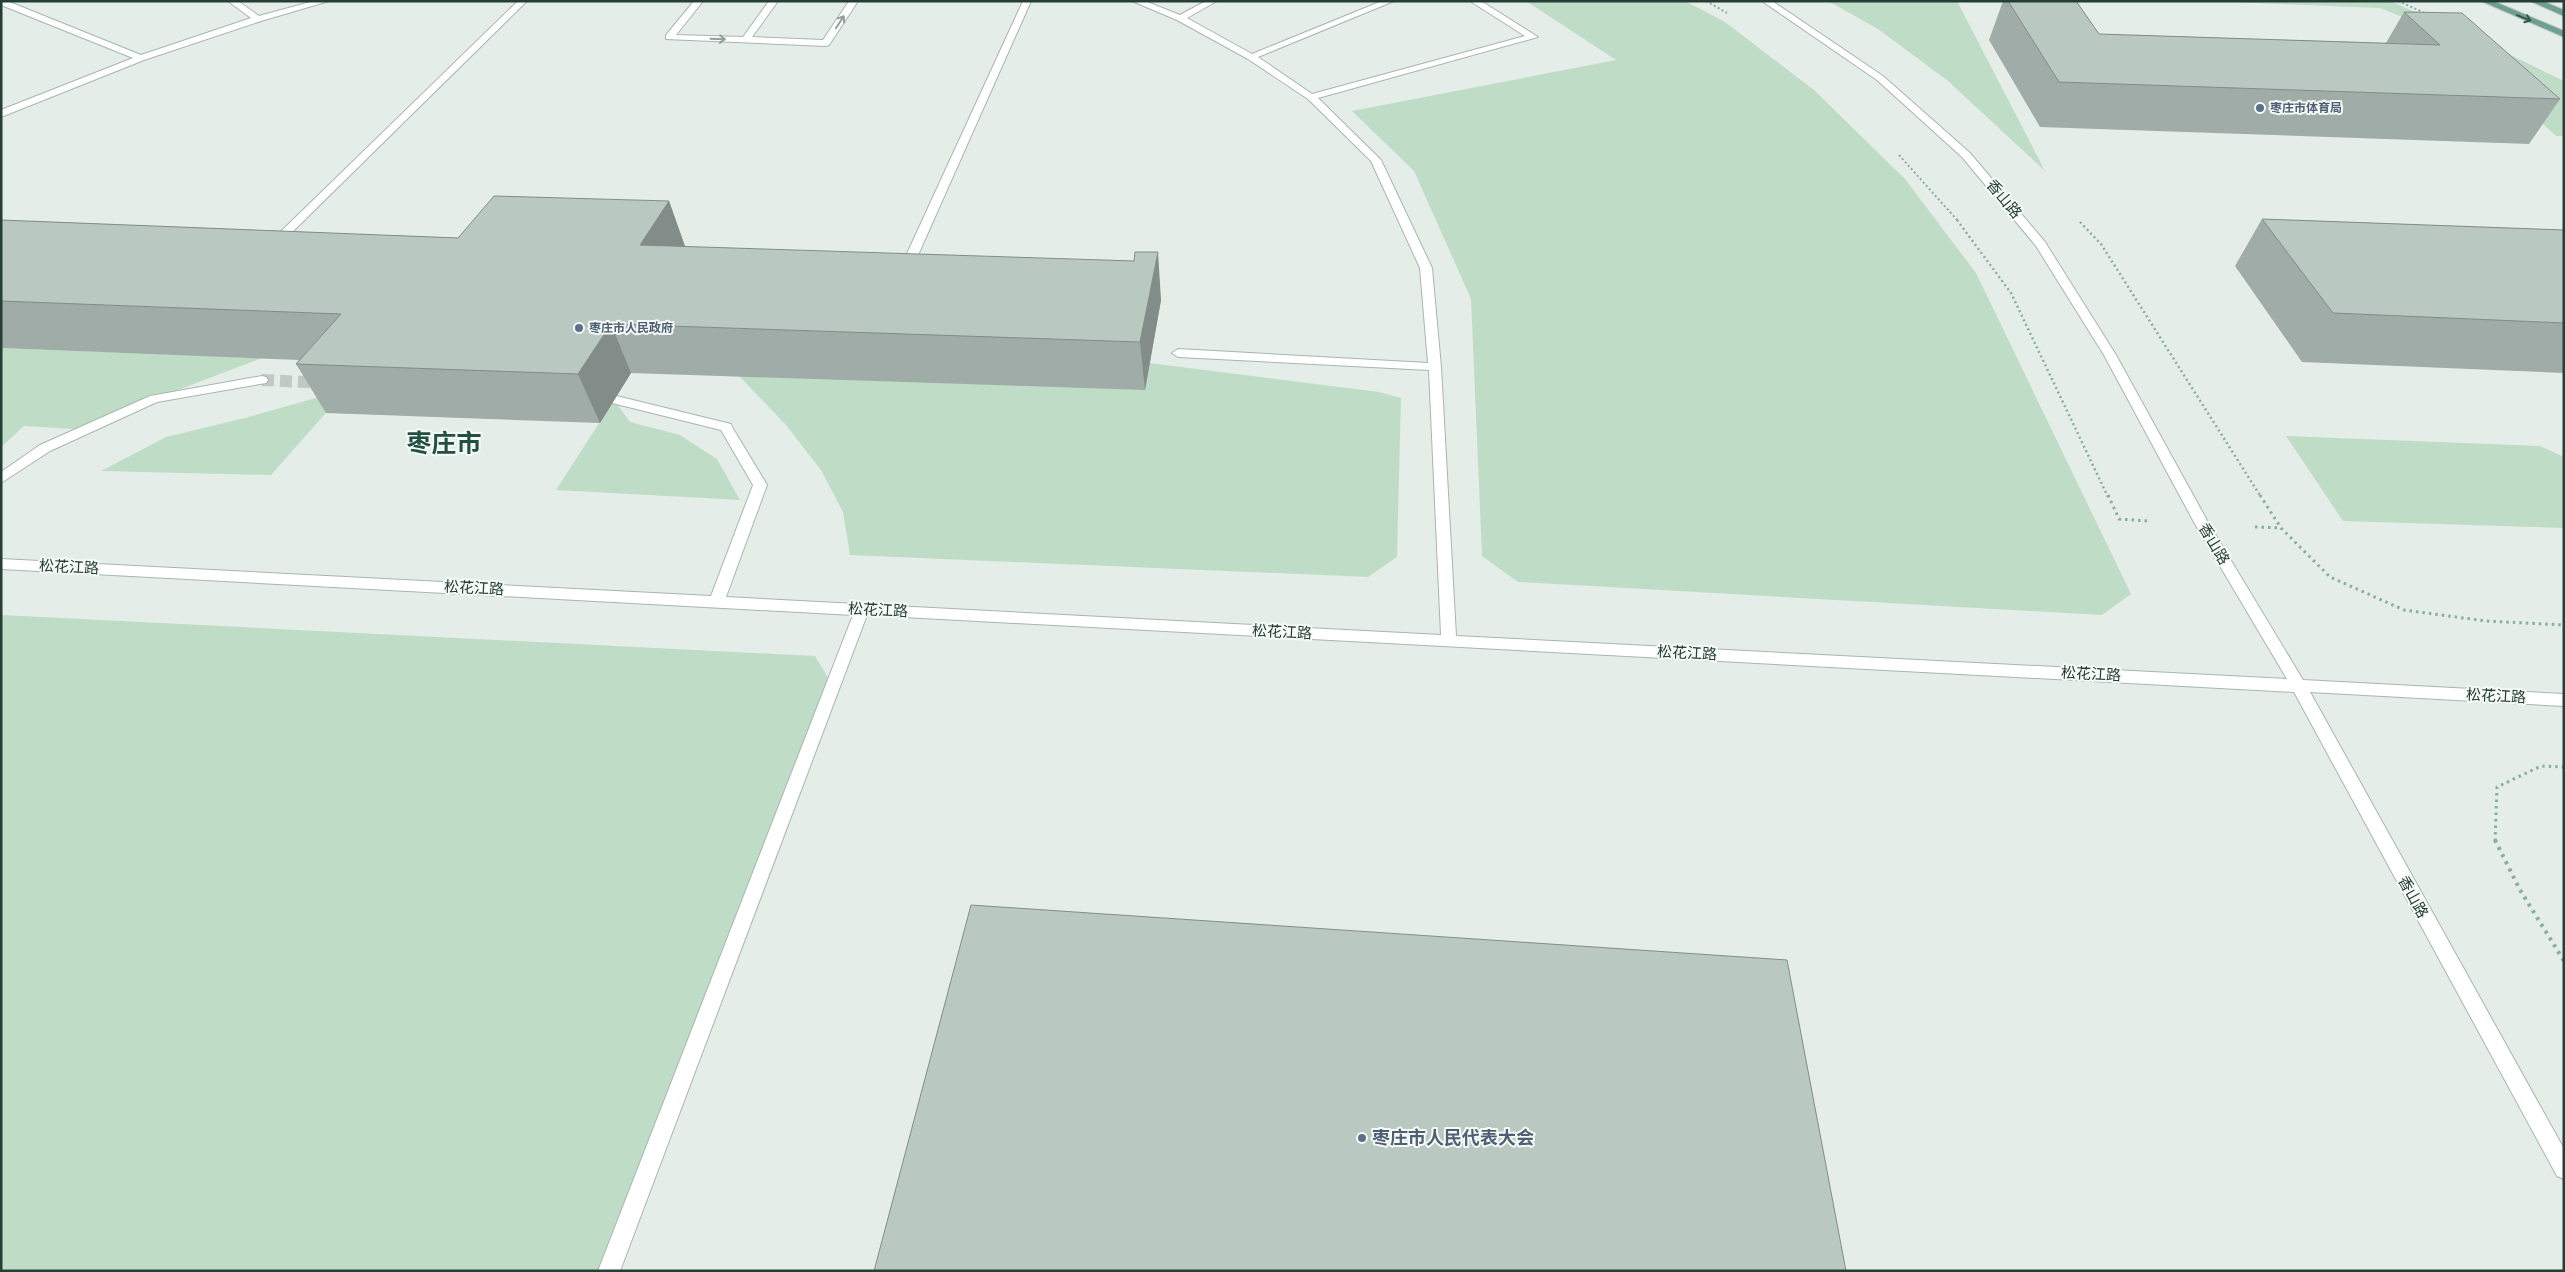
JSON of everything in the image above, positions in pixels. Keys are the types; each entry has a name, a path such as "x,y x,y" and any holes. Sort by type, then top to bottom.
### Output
{"main road":[{"path":"2485,1 2564,34"},
{"path":"2534,1 2564,13"}],"street":[{"path":"232,1 258,18"},
{"path":"1,114 141,58 258,18 325,1"},
{"path":"272,246 523,1"},
{"path":"700,1 669,37 826,43 854,1"},
{"path":"745,40 774,1"},
{"path":"905,272 1027,1"},
{"path":"1136,1 1180,18 1251,57 1311,97 1376,160 1426,268 1435,367 1449,640"},
{"path":"1180,18 1214,1"},
{"path":"1251,57 1390,1"},
{"path":"1311,97 1533,37 1474,1"},
{"name":"香山路","path":"1766,1 1880,78 1966,155 2041,244 2110,355 2202,524 2298,685 2564,1169"},
{"path":"1,2 141,58"},
{"path":"1,101 18,106"},
{"path":"1178,353 1435,367"},
{"path":"1,479 45,448 154,399 262,380"},
{"path":"592,394 726,427 760,485 717,601"},
{"name":"松花江路","path":"1,564 2564,700"},
{"path":"610,1271 862,610"}],"path":[{"path":"1706,1 1729,14"},
{"path":"1894,150 1956,218 2011,293 2119,519"},
{"path":"2075,216 2101,244 2281,528 2330,577 2404,610 2486,621 2564,625"},
{"path":"2564,767 2541,766 2497,787 2495,841 2520,890 2564,961"}],"green space":[{"path":"1526,1 1685,1 1725,22 1814,90 1905,179 1976,273 2131,594 2102,615 1518,582 1482,556 1471,299 1414,171 1352,111 1616,60"},
{"path":"1828,1 1957,1 2045,171 1948,81 1878,29"},
{"path":"2205,1 2390,1 2475,38 2564,81 2564,136 2556,136 2445,34 2380,8"},
{"path":"1,348 262,358 152,400 87,430 24,426 1,447"},
{"path":"1149,363 1379,392 1401,398 1397,557 1368,577 850,555 843,512 821,470 786,425 739,376"},
{"path":"347,389 271,475 101,471 166,437 249,417"},
{"path":"614,400 630,422 680,435 717,459 740,500 556,490"},
{"path":"2286,436 2540,446 2564,457 2564,528 2343,521"},
{"path":"1,615 815,656 831,683 603,1271 1,1271"}],"building":[{"path":"2008,1 2076,1 2099,34 2440,45 2404,12 2462,13 2560,99 2059,82"},
{"path":"494,196 669,201 640,245 1134,261 1135,252 1158,252 1140,342 611,324 578,374 296,364 341,314 1,301 1,220 458,238"},
{"path":"2262,219 2564,230 2564,323 2333,313"},
{"name":"枣庄市人民代表大会","path":"971,905 1787,960 1846,1271 874,1271"}],"tunnel":[{"path":"262,380 325,383"}],"place":[{"name":"枣庄市体育局","path":"2260,108"},
{"name":"枣庄市人民政府","path":"579,328"},
{"name":"枣庄市人民代表大会","path":"1362,1138"}],"district":[{"name":"枣庄市","path":"444,443"}]}
